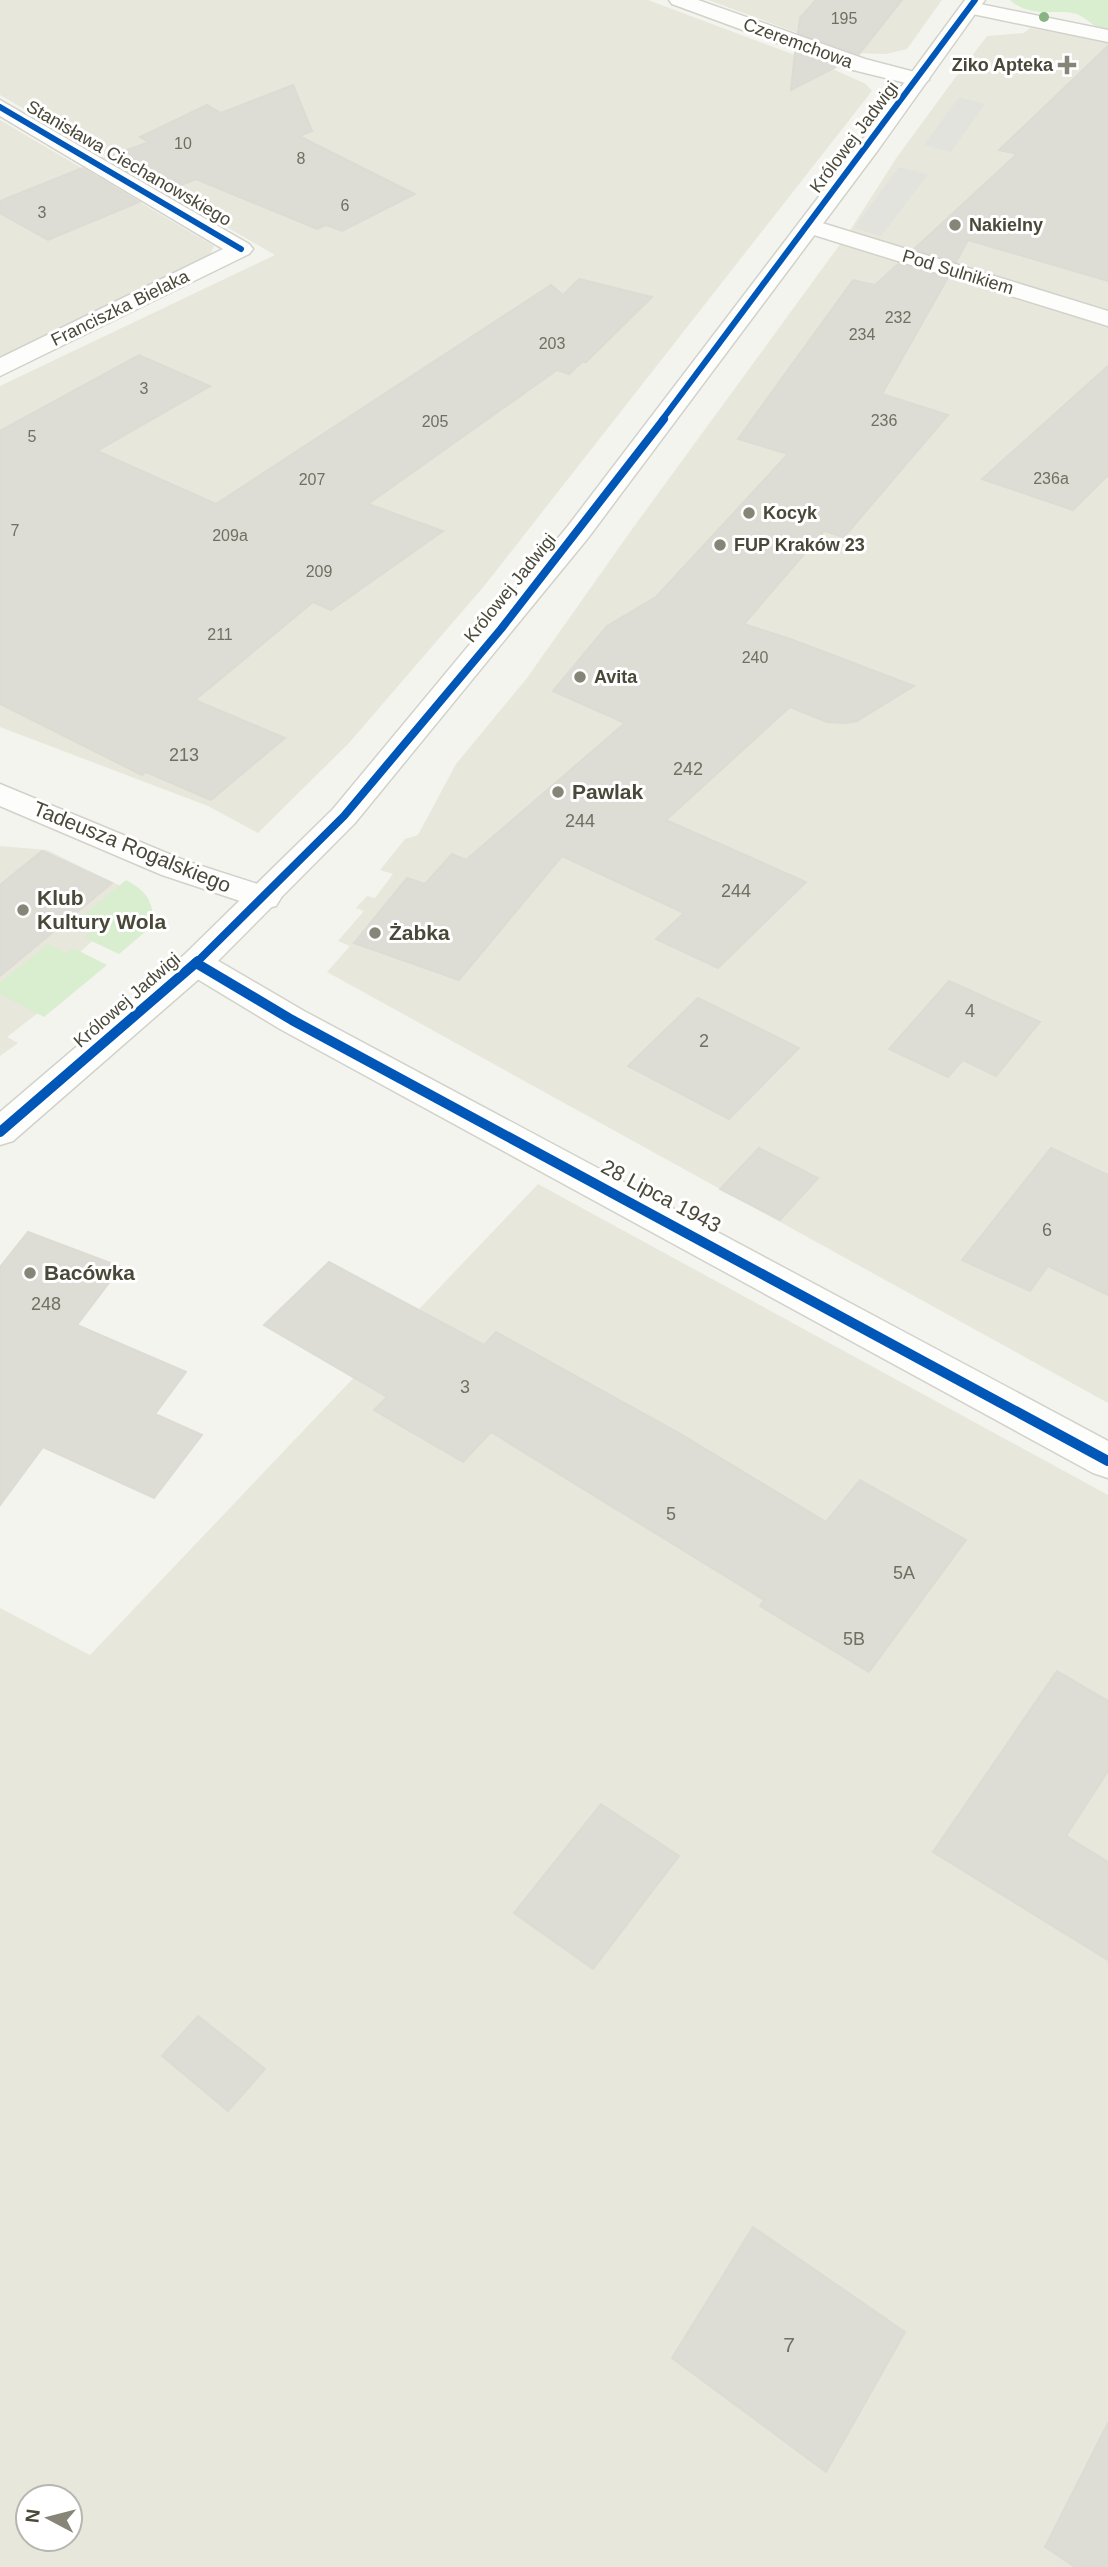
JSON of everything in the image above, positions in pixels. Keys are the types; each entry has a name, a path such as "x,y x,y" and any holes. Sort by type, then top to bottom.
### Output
{"street":[{"name":"Czeremchowa","path":"680,0 856,64 918,80"},
{"name":"Królowej Jadwigi","path":"0,1132 196,963 344,816 501,629 809,226 973,4"},
{"path":"973,4 1108,36"},
{"name":"Stanisława Ciechanowskiego","path":"0,107 241,249"},
{"name":"Pod Sulnikiem","path":"809,226 1108,319"},
{"name":"Franciszka Bielaka","path":"0,368 241,249"},
{"name":"Tadeusza Rogalskiego","path":"0,794 174,868 264,898"},
{"name":"28 Lipca 1943","path":"196,963 292,1020 1108,1461"}],"shaded area":[{"path":"0,0 648,0 835,70 866,84 872,91 485,585 349,743 258,833 208,806 0,727 0,386 275,255 0,95"},
{"path":"708,0 942,0 907,49 886,54 852,53"},
{"path":"1030,28 1108,42 1108,1403 327,972 350,946 338,941 364,911 356,908 367,896 375,898 393,874 380,870 405,839 418,835 456,764 527,678 849,232 897,157 955,78 987,36 1024,33"},
{"path":"959,97 985,104 951,152 924,145"},
{"path":"0,120 214,246 208,260 0,362"},
{"path":"899,167 928,174 881,236 854,228"},
{"path":"0,846 47,850 141,896 27,1001 43,1009 7,1037 18,1043 0,1056"},
{"path":"538,1184 1108,1495 1108,2567 0,2567 0,1608 90,1655"}],"green space":[{"path":"1010,0 1108,0 1108,31 1079,15 1027,10"},
{"path":"126,880 146,895 153,918 145,932 119,954 85,938 90,932 72,925"},
{"path":"48,944 67,953 73,948 107,965 44,1017 0,994 0,983"}],"building":[{"path":"816,0 902,0 859,54 798,33 800,18"},
{"path":"1108,46 1108,281 968,240 956,262 914,249 1017,154 999,150"},
{"path":"795,52 836,67 791,90"},
{"path":"293,85 312,131 299,136 415,194 342,231 326,225 317,229 196,179 164,192 106,158 149,142 140,137 207,105 221,113"},
{"path":"82,168 139,202 48,240 0,213 0,201"},
{"path":"898,264 947,279 882,394 948,415 844,537 824,531 744,624 914,686 857,721 846,723 827,722 790,707 666,820 806,882 718,968 656,939 684,913 562,856 459,980 354,943 407,878 425,884 452,854 466,860 625,723 553,691 607,626 656,597 788,454 738,439 853,280 875,285"},
{"path":"579,279 652,297 586,362 582,362 569,374 557,370 368,504 443,531 331,610 313,602 195,700 285,738 211,800 146,772 142,775 0,704 0,431 139,355 210,386 97,451 216,504 551,285 563,295"},
{"path":"1108,366 1108,475 1073,510 982,479"},
{"path":"42,851 112,883 0,976 0,885"},
{"path":"949,981 1040,1022 996,1076 963,1060 948,1077 889,1049"},
{"path":"698,998 799,1048 729,1119 628,1066"},
{"path":"759,1148 818,1178 780,1220 720,1189"},
{"path":"1051,1148 1108,1175 1108,1295 1048,1266 1030,1291 962,1260"},
{"path":"28,1232 121,1267 77,1325 186,1372 155,1414 202,1435 154,1498 43,1447 0,1505 0,1267"},
{"path":"329,1262 484,1345 496,1332 679,1433 826,1522 860,1480 966,1540 869,1672 760,1606 764,1600 491,1432 463,1462 374,1410 387,1397 264,1325"},
{"path":"1057,1671 1108,1701 1108,1771 1066,1836 1108,1862 1108,1960 933,1852"},
{"path":"601,1804 679,1856 593,1969 514,1913"},
{"path":"198,2016 265,2069 228,2111 162,2056"},
{"path":"753,2227 905,2332 826,2472 672,2358"},
{"path":"1108,2423 1108,2567 1075,2567 1045,2547"}],"cycle path":[{"path":"0,1132 196,963 344,816 501,629 578,532 870,145 975,0"},
{"path":"0,107 241,249"},
{"path":"196,963 292,1020 1108,1461"}],"place":[{"name":"Ziko Apteka","path":"1067,65"},
{"name":"Nakielny","path":"955,225"},
{"name":"Kocyk","path":"749,513"},
{"name":"FUP Kraków 23","path":"720,545"},
{"name":"Avita","path":"580,677"},
{"name":"Pawlak","path":"558,792"},
{"name":"Klub Kultury Wola","path":"23,910"},
{"name":"Żabka","path":"375,933"},
{"name":"Bacówka","path":"30,1273"}]}
